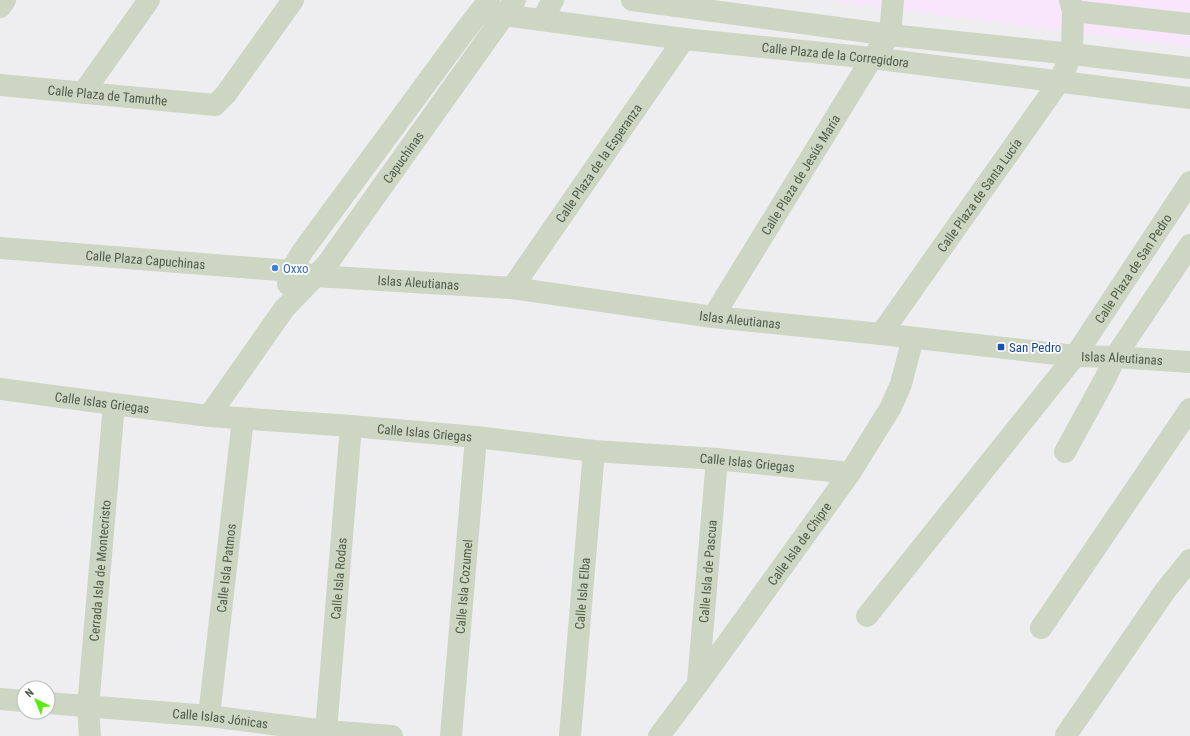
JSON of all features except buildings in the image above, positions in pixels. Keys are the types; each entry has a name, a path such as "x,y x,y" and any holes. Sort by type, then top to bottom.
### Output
{"street":[{"path":"0,7 5,0"},
{"path":"83,93 149,0"},
{"name":"Calle Plaza de Tamuthe","path":"0,85 215,105 226,94 293,0"},
{"path":"542,20 553,0"},
{"name":"Calle Plaza de la Corregidora","path":"632,0 890,35 1190,68"},
{"path":"890,35 893,0"},
{"path":"1072,54 1072,6 1190,24"},
{"name":"Calle Plaza de la Corregidora","path":"497,7 542,20 684,39 872,58 1190,98"},
{"name":"Capuchinas","path":"284,309 291,271 302,252 459,38 497,7"},
{"name":"Capuchinas","path":"209,416 284,309 327,264 497,7"},
{"name":"Calle Plaza de Jesús María","path":"713,317 872,58 890,35"},
{"name":"Calle Plaza de la Esperanza","path":"512,288 684,39"},
{"name":"Calle Plaza de Santa Lucía","path":"881,334 1059,82 1072,54"},
{"name":"Calle Plaza de San Pedro","path":"867,616 1075,356 1190,182"},
{"path":"1065,452 1106,377 1115,357 1190,245"},
{"name":"Calle Plaza Capuchinas","path":"0,248 291,271"},
{"name":"Islas Aleutianas","path":"291,271 316,276 512,288 713,317 1075,356 1190,362"},
{"name":"Calle Isla de Chipre","path":"659,736 850,473 891,407 901,384 912,338"},
{"name":"Calle Islas Griegas","path":"0,389 209,416 476,437 594,451 717,459 850,473"},
{"name":"Cerrada Isla de Montecristo","path":"90,736 88,707 114,404"},
{"path":"1041,628 1190,409"},
{"name":"Calle Isla Patmos","path":"209,716 243,419"},
{"name":"Calle Isla Rodas","path":"326,731 351,426"},
{"name":"Calle Isla Cozumel","path":"451,736 476,437"},
{"name":"Calle Isla Elba","path":"570,736 594,451"},
{"name":"Calle Isla de Pascua","path":"698,684 717,459"},
{"path":"1066,735 1165,591 1190,560"},
{"path":"0,699 16,700"},
{"name":"Calle Islas Jónicas","path":"56,704 209,716 326,731 392,736"}],"shaded area":[{"path":"823,0 1190,0 1190,47"}],"place":[{"name":"Oxxo","path":"275,268"},
{"name":"San Pedro","path":"1001,347"}]}
